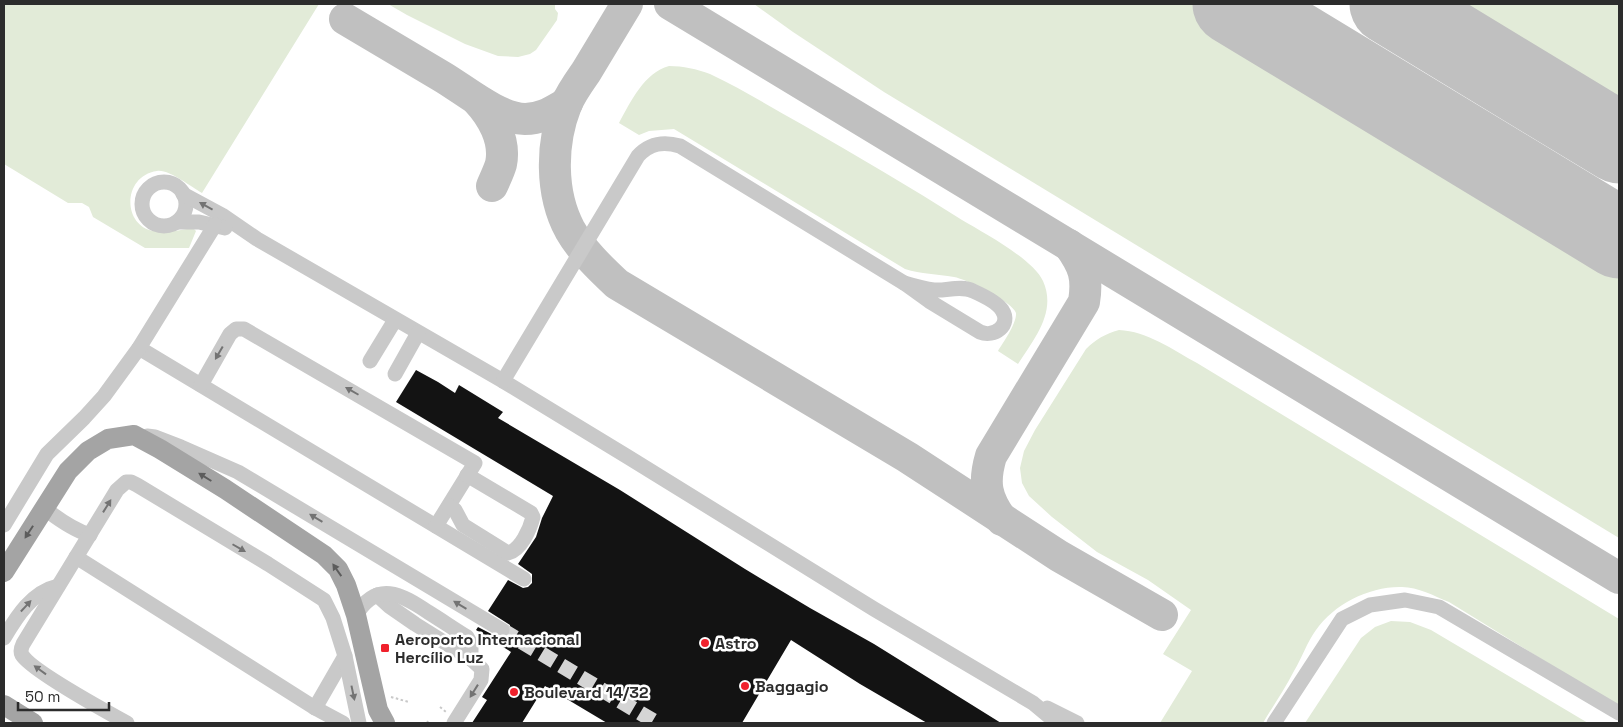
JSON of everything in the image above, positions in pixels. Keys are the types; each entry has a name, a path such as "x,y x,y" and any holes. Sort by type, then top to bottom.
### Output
{"main road":[{"path":"4,572 68,471 88,451 108,439 134,435 225,489 324,555 338,570 346,585 356,614 382,721"},
{"path":"4,705 33,723"}],"lane":[{"path":"503,381 638,156 642,151 655,144 680,146 904,283 929,301 980,332 989,334 1002,328 1005,318 1001,308 973,291 963,288 932,290 904,283"},
{"path":"257,239 215,225 198,222 177,222 166,226 155,224 143,211 143,199 150,188 161,183 174,185 183,194 222,215 257,239 503,381 874,610 1033,703 1061,714 1077,723"},
{"path":"177,222 185,212 186,206 183,194"},
{"path":"4,524 47,454 104,396 140,348 215,225"},
{"path":"370,361 395,320"},
{"path":"201,385 230,334 236,329 244,329 475,463 436,526"},
{"path":"395,374 418,333"},
{"path":"140,348 524,579"},
{"path":"134,435 155,437 238,472 502,630"},
{"path":"449,506 455,510 463,525 508,553 518,548 532,523 533,517 531,513 467,475"},
{"path":"126,723 42,672 22,654 22,644 117,490 126,482 131,482 316,594 328,607 345,656 359,723"},
{"path":"47,504 48,510 56,517 79,532 90,535"},
{"path":"76,557 315,708 343,723"},
{"path":"4,638 17,617 35,597 47,588 58,586"},
{"path":"356,614 365,602 377,595 402,615 478,664 483,673 481,680 454,723"},
{"path":"1274,723 1342,619 1370,605 1405,600 1439,607 1619,713"},
{"path":"315,708 345,656"},
{"path":"1033,703 1057,723"}],"green space":[{"path":"4,4 319,4 202,193 174,175 162,171 146,175 137,182 132,191 130,201 136,220 144,227 159,232 193,228 196,231 189,248 145,248 93,217 89,207 82,203 68,203 4,164"},
{"path":"388,4 555,4 555,9 558,13 557,20 536,50 530,54 518,57 498,56 465,44"},
{"path":"754,4 1205,4 1619,255 1619,538 884,92"},
{"path":"1416,4 1619,4 1619,126 1601,116"},
{"path":"669,66 685,67 705,72 745,92 903,184 1019,255 1038,273 1043,281 1047,292 1047,304 1042,325 1018,364 998,351 1012,327 1016,313 1013,308 998,297 960,279 905,269 674,129 649,131 639,135 619,123 645,81"},
{"path":"1119,330 1150,337 1197,363 1619,619 1619,707 1449,602 1420,590 1408,587 1390,587 1365,593 1354,598 1333,612 1324,621 1307,645 1287,684 1263,723 1160,723 1192,671 1163,654 1191,610 1148,580 1097,552 1052,517 1029,496 1022,483 1020,468 1024,451 1035,430 1086,349 1101,337"},
{"path":"1391,621 1410,622 1431,630 1588,723 1305,723 1361,638 1375,627"}],"building":[{"path":"416,370 455,393 459,385 503,412 498,418 620,490 745,569 874,644 1001,723 927,723 860,684 791,640 742,723 607,723 545,686 522,723 472,723 487,700 482,697 511,652 476,630 478,627 501,639 506,638 510,634 510,625 488,611 508,580 523,588 528,587 532,583 532,574 518,564 536,537 542,518 553,496 396,402"}],"taxiway":[{"path":"627,4 570,96 557,135 555,168 559,200 563,216 570,230 586,252 617,284 907,457 1059,556 1162,615"},
{"path":"670,4 1619,578"},
{"path":"345,19 503,114 525,119 537,118 567,103"},
{"path":"477,100 493,121 500,137 501,164 492,186"},
{"path":"1002,520 992,505 987,490 987,474 991,456 1084,302 1084,272 1069,245"}],"runway":[{"path":"1233,4 1619,238"},
{"path":"1390,4 1619,143"}],"tunnel":[{"path":"502,630 657,723"}],"place":[{"name":"Astro","path":"705,643"},
{"name":"Aeroporto Internacional Hercílio Luz","path":"385,648"},
{"name":"Baggagio","path":"745,686"},
{"name":"Boulevard 14/32","path":"514,692"}]}
